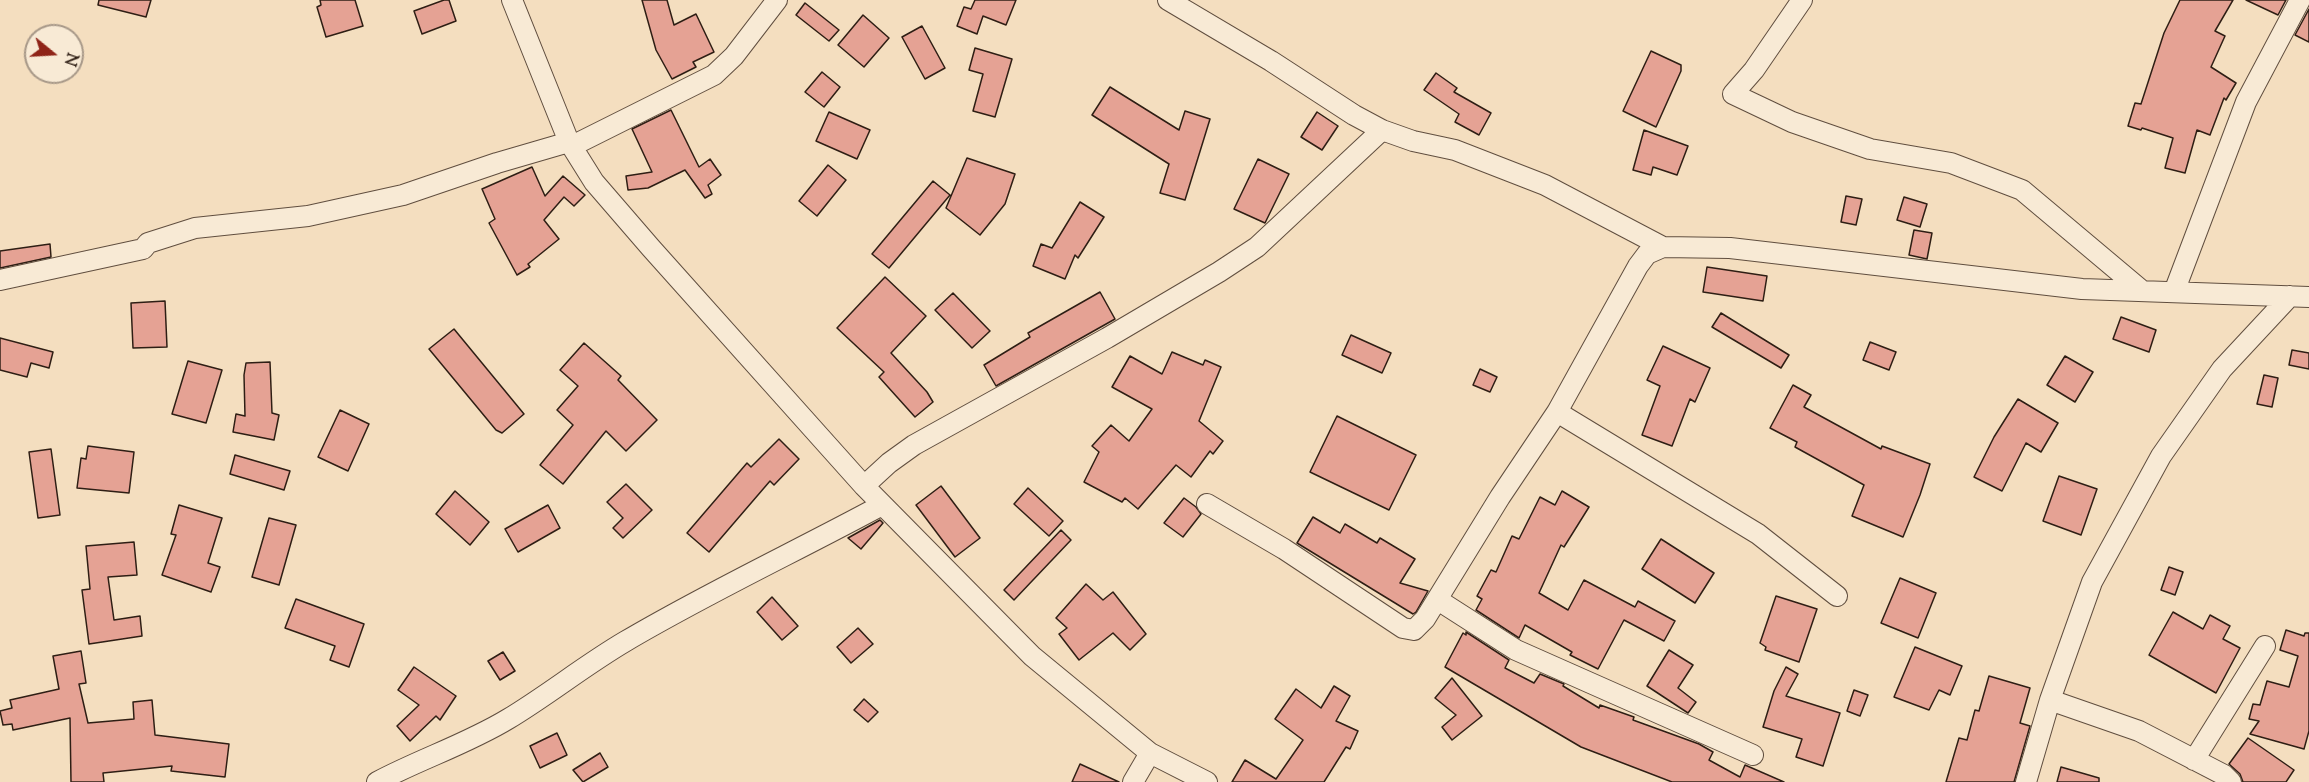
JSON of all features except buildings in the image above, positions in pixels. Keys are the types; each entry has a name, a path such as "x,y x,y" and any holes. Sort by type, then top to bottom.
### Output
{"street":[{"path":"512,0 571,144 594,182 864,486 1032,656 1150,753 1207,782"},
{"path":"0,280 143,249 148,243 195,228 308,216 403,195 497,163 571,144 714,75 734,56 777,0"},
{"path":"1168,0 1382,130 1413,141 1455,150 1545,185 1664,247"},
{"path":"1802,0 1754,70 1733,94 1792,122 1870,148 1951,163 2022,190 2141,290"},
{"path":"2174,292 2246,102 2301,0"},
{"path":"864,486 889,463 914,446 1107,338 1257,247 1382,130"},
{"path":"1207,504 1284,549 1403,628 1414,630 1438,600 1500,497 1557,412 1638,266 1647,254 1664,247 1730,248 2082,289 2299,296"},
{"path":"2026,782 2050,700 2092,582 2161,456 2223,369 2299,296"},
{"path":"1557,412 1758,534 1836,596"},
{"path":"377,782 403,768 468,741 509,719 626,641 882,505"},
{"path":"1438,600 1516,650 1752,755"},
{"path":"2194,760 2265,646"},
{"path":"2050,700 2139,731 2224,775 2231,782"},
{"path":"1133,782 1150,753"}]}
